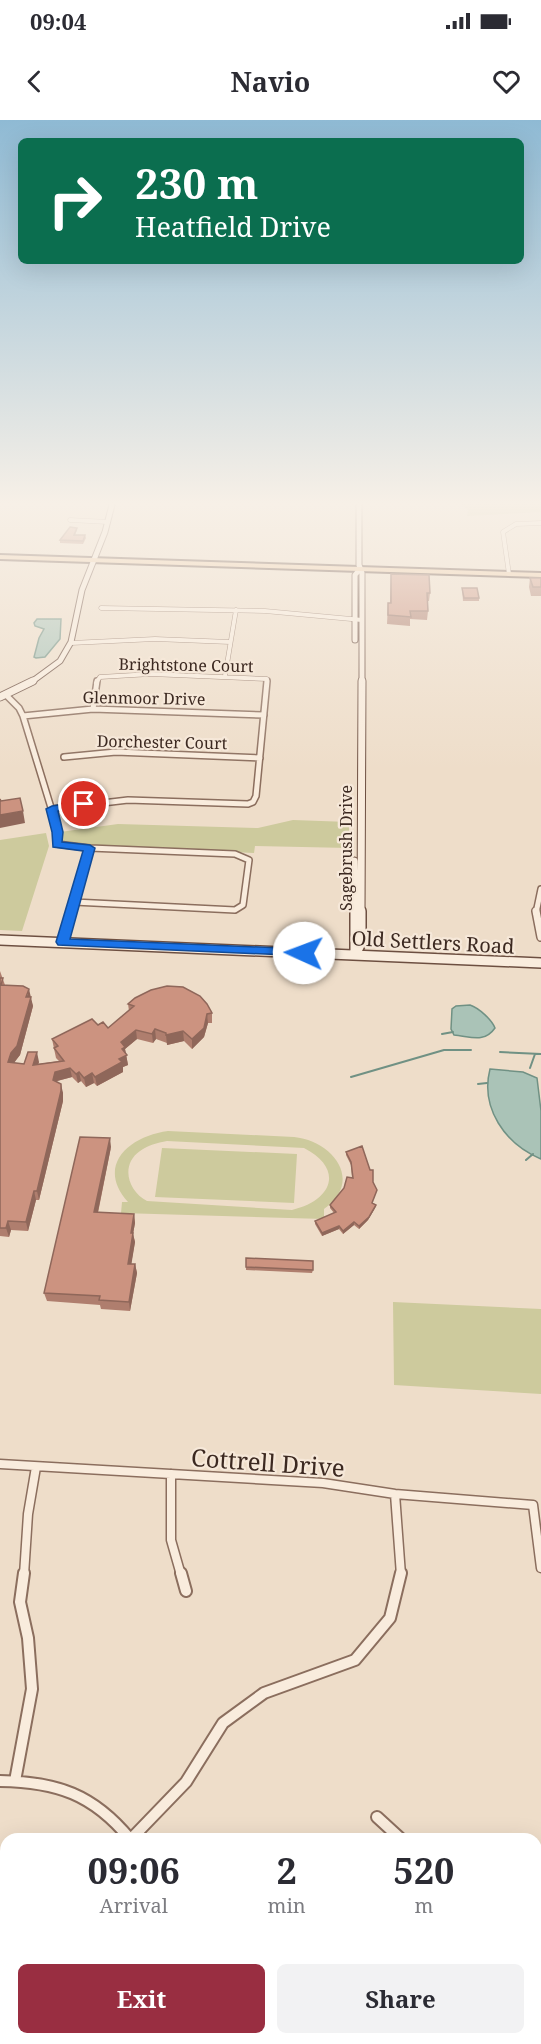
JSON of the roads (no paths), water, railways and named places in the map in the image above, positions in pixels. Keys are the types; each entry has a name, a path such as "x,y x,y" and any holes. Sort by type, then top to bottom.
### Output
{"street":[{"path":"74,902 241,909 248,864 246,856 90,848 57,844 52,809 23,716 19,708 3,696 21,688 50,669 71,643 82,591"},
{"name":"Sagebrush Drive","path":"355,591 358,620 355,955"},
{"name":"Sagebrush Drive","path":"358,620 360,591"},
{"path":"355,594 359,596 361,604"},
{"path":"101,608 287,612 358,620"},
{"path":"225,676 236,610"},
{"path":"71,643 155,639 230,642"},
{"name":"Brightstone Court","path":"93,709 97,679 100,677 151,674 225,676 267,679 264,715"},
{"name":"Glenmoor Drive","path":"23,716 93,709 264,715"},
{"path":"52,809 128,800 248,804 253,802 264,715"},
{"name":"Dorchester Court","path":"64,757 116,752 260,758"},
{"path":"63,942 90,848"},
{"path":"541,890 538,912 541,937"},
{"name":"Old Settlers Road","path":"0,940 541,963"},
{"name":"Cottrell Drive","path":"0,1464 322,1484 395,1494 533,1505 541,1568"},
{"path":"15,1781 32,1689 28,1638 20,1602 27,1555 28,1514 36,1467"},
{"path":"171,1474 171,1540 186,1591"},
{"path":"137,1833 186,1782 223,1723 264,1693 355,1660 371,1643 390,1618 401,1575 395,1494"},
{"path":"0,1781 15,1781 72,1790 118,1822 126,1833"},
{"path":"377,1817 394,1833"}],"waterway":[{"path":"442,1034 453,1032"},
{"path":"351,1077 444,1050 471,1050"},
{"path":"500,1052 541,1054"},
{"path":"530,1068 535,1054"},
{"path":"478,1084 487,1083"},
{"path":"526,1160 533,1154"}]}
